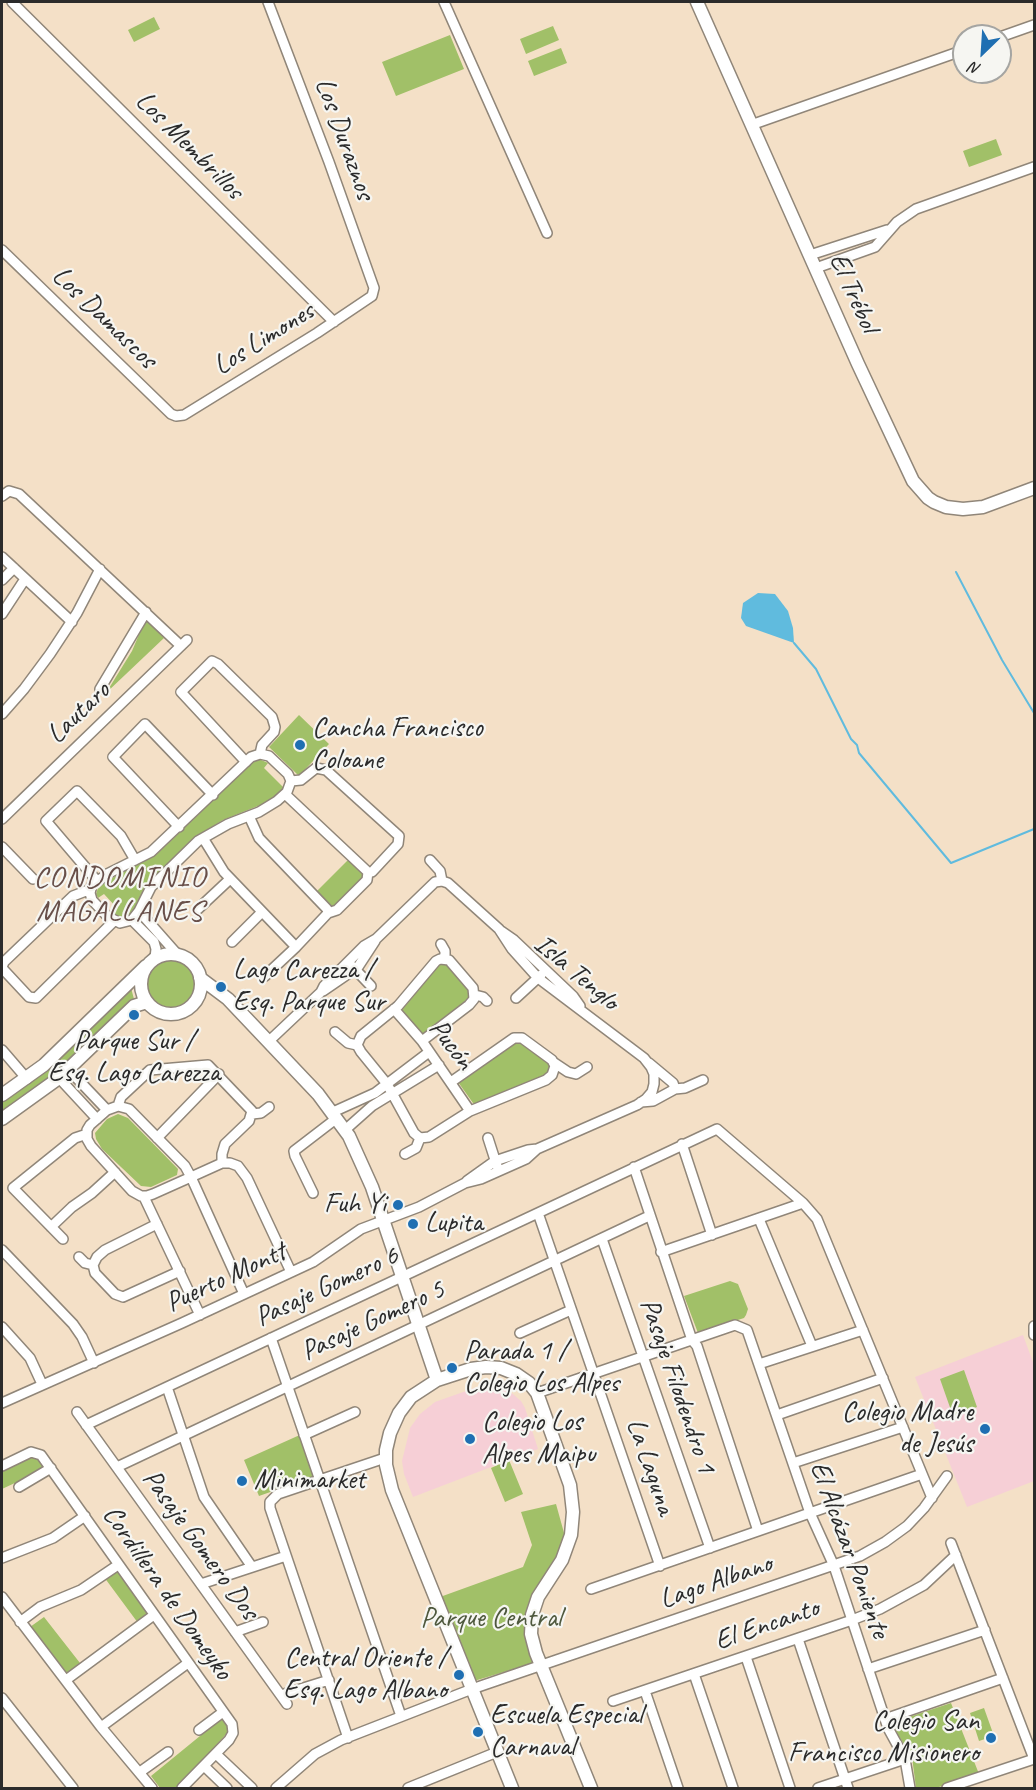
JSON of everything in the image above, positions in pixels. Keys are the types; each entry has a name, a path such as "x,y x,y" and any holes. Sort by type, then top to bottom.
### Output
{"street":[{"name":"Los Membrillos","path":"12,2 334,322"},
{"name":"Los Duraznos","path":"268,2 329,162 374,288 373,294"},
{"path":"444,2 548,233"},
{"name":"El Trébol","path":"697,2 909,475 924,494 934,502 946,507 971,509 983,507 1035,488"},
{"path":"1012,33 1035,25"},
{"path":"751,125 952,54"},
{"path":"816,268 870,249 902,217 916,210 1035,167"},
{"path":"810,255 887,230"},
{"name":"Los Damascos","path":"2,250 171,414 176,416"},
{"name":"Los Limones","path":"176,416 184,415 334,322 373,294"},
{"path":"2,496 9,491 19,494 146,612 100,689"},
{"path":"2,557 72,622"},
{"path":"2,580 14,568"},
{"path":"2,714 33,677 72,622 100,569"},
{"path":"2,614 25,579"},
{"name":"Lautaro","path":"2,819 184,643 146,612"},
{"path":"246,762 180,692 212,661 218,664 273,717 274,732 261,747 260,754"},
{"path":"179,827 113,757 145,724 213,795"},
{"path":"91,889 92,900 114,921 132,920 151,887 203,838 277,801 285,794 289,790 291,781 286,771 269,756 260,754 254,756 151,852 97,880 91,889 73,896 4,962 2,967 28,997 36,998 114,921"},
{"path":"291,781 301,780 316,768 326,770 399,836 400,840 372,872 368,872"},
{"path":"97,880 46,822 77,791 121,836 135,860"},
{"path":"285,794 368,872"},
{"path":"249,816 259,838 327,909 328,913"},
{"path":"203,838 230,879 296,947"},
{"path":"2,847 33,879"},
{"path":"268,1042 321,992 355,970 376,939 438,881 440,871 430,860"},
{"path":"265,976 328,913 337,910 367,880 368,872"},
{"path":"198,909 230,879"},
{"name":"Isla Tenglo","path":"438,881 448,883 514,940 555,992 585,1011 658,1068 673,1083 675,1089"},
{"path":"132,920 154,942 156,949 151,962 142,973 141,984 147,1002 159,1011 174,1013 188,1008 196,1000 200,991 200,978 194,964 177,954 139,911"},
{"path":"232,942 262,912"},
{"path":"321,992 324,986 364,946 376,939"},
{"path":"441,944 445,951 445,959"},
{"path":"2,1095 27,1079 50,1060 151,962 165,954 177,954"},
{"path":"422,1041 469,1005 475,995 473,988 452,962 445,959 432,964 394,1009 361,1036 357,1044 360,1052 387,1084 414,1133 420,1138 429,1137 470,1111 568,1072"},
{"path":"348,962 371,986"},
{"path":"516,998 542,974"},
{"path":"200,978 228,999 335,1115 345,1130 362,1162 437,1380"},
{"path":"475,995 487,1001"},
{"path":"196,1000 208,996 234,1006"},
{"path":"2,1119 64,1073 129,1010 140,1003 147,1002"},
{"name":"Pucón","path":"394,1009 422,1041 470,1111"},
{"path":"335,1032 348,1043 357,1044"},
{"path":"451,1082 512,1034 522,1038 568,1072 579,1073 587,1067"},
{"path":"2,1050 27,1079"},
{"path":"313,1193 294,1151 335,1115 387,1084 429,1052"},
{"path":"550,1078 554,1071 554,1062"},
{"name":"Puerto Montt","path":"465,1183 481,1179 526,1159 537,1149 641,1102 652,1092 654,1084 654,1074 648,1062"},
{"path":"118,1106 121,1096 153,1068 205,1064 219,1074 251,1108 252,1114 249,1121 225,1144 222,1163"},
{"path":"345,1130 364,1113 439,1065"},
{"path":"64,1073 107,1110"},
{"path":"64,1073 97,1119"},
{"path":"157,1138 219,1074"},
{"path":"641,1102 653,1101 675,1089 703,1080"},
{"path":"200,1315 144,1197 132,1191 89,1144 87,1134 89,1128 107,1110 118,1106 129,1109 185,1166 244,1294"},
{"path":"252,1114 261,1113 269,1107"},
{"name":"Pasaje Gomero 6","path":"86,1425 717,1129 803,1203"},
{"path":"63,1239 13,1188 75,1138 87,1134"},
{"path":"405,1154 416,1148 420,1138"},
{"path":"488,1138 498,1171"},
{"path":"682,1144 712,1235"},
{"name":"Puerto Montt","path":"2,1403 291,1272 321,1257 361,1230 419,1207 465,1183 495,1161 537,1149"},
{"path":"144,1197 222,1163 238,1166 245,1174 291,1272"},
{"path":"634,1167 661,1252 692,1340 697,1346 758,1531"},
{"path":"51,1227 68,1210 92,1193 115,1172"},
{"path":"661,1252 803,1203 817,1219 932,1498"},
{"name":"La Laguna","path":"538,1213 660,1566"},
{"name":"Pasaje Gomero 5","path":"117,1467 649,1216"},
{"path":"759,1219 812,1346"},
{"path":"157,1224 105,1250 97,1257 93,1265 95,1273 115,1294 123,1297 180,1271"},
{"name":"Pasaje Filodendro 1","path":"602,1239 710,1548"},
{"path":"2,1250 73,1324 94,1363"},
{"path":"79,1257 85,1263 93,1265"},
{"path":"520,1333 571,1310"},
{"name":"El Alcázar Poniente","path":"692,1340 735,1325 743,1327 748,1333 810,1513 834,1566 888,1728 905,1759 910,1788"},
{"path":"1034,1326 1035,1335"},
{"path":"2,1327 30,1358 42,1384"},
{"path":"759,1364 863,1330"},
{"path":"272,1338 401,1716"},
{"path":"537,1393 692,1340"},
{"path":"512,1788 387,1474 386,1458 390,1432 403,1407 419,1390 437,1380 477,1368 497,1367 520,1377 537,1393 568,1480 573,1512 571,1535 565,1554 541,1592 534,1608 531,1634 533,1646 591,1788"},
{"path":"777,1415 883,1378"},
{"path":"167,1387 207,1503 252,1567"},
{"name":"Pasaje Gomero Dos","path":"77,1412 287,1704"},
{"path":"304,1435 356,1412"},
{"path":"793,1463 903,1427"},
{"name":"Cordillera de Domeyko","path":"2,1466 34,1452 41,1455 232,1724 233,1733 229,1740 182,1788"},
{"path":"348,1738 270,1508 271,1500 278,1494 386,1458"},
{"path":"19,1487 51,1468"},
{"path":"591,1589 922,1474"},
{"name":"Lago Albano","path":"276,1788 315,1754 401,1716 472,1689 860,1556 907,1526 932,1498 947,1476"},
{"path":"2,1558 53,1538 85,1516"},
{"path":"947,1788 1035,1759 951,1543"},
{"name":"El Encanto","path":"613,1701 798,1639 887,1606 934,1577 956,1555"},
{"path":"201,1584 286,1556"},
{"path":"20,1622 40,1607 81,1590 118,1564"},
{"path":"2,1597 101,1727 152,1788"},
{"path":"66,1680 154,1615"},
{"path":"235,1632 263,1622"},
{"path":"868,1669 985,1630"},
{"path":"798,1639 846,1784"},
{"path":"746,1657 790,1788"},
{"path":"101,1727 188,1664"},
{"path":"694,1674 733,1788"},
{"path":"885,1719 1003,1678"},
{"path":"281,1695 328,1680"},
{"path":"645,1691 678,1788"},
{"path":"2,1698 73,1788"},
{"path":"199,1730 223,1712"},
{"path":"140,1772 168,1752"},
{"path":"408,1788 497,1752"},
{"path":"216,1754 252,1788"},
{"path":"818,1788 846,1784 905,1759"},
{"path":"204,1766 227,1788"},
{"path":"435,1778 439,1788"}],"shaded area":[{"name":"Colegio Madre de Jesús","path":"1023,1335 1034,1365 1034,1481 967,1507 915,1377"},
{"name":"Colegio Los Alpes Maipu","path":"483,1385 507,1389 521,1401 538,1449 413,1497 404,1474 402,1461 410,1428 420,1414 435,1402"}],"green space":[{"path":"154,17 160,29 134,42 128,30"},
{"path":"553,26 559,40 526,54 520,39"},
{"path":"450,35 464,69 396,96 382,62"},
{"path":"561,48 567,63 534,76 528,61"},
{"path":"996,139 1002,155 969,167 963,151"},
{"path":"146,618 164,638 106,693 132,651"},
{"path":"299,715 329,744 299,776 269,747"},
{"path":"259,759 268,763 264,768 284,788 268,802 223,820 202,833 145,886 129,916 119,918 110,913 116,907 104,894 98,898 96,894 99,885 157,854 254,761"},
{"path":"347,861 351,861 367,875 336,908 330,908 315,893"},
{"path":"166,958 176,958 189,965 196,978 196,988 189,1001 176,1008 166,1008 157,1004 150,997 146,988 146,978 150,969 157,962"},
{"path":"442,964 448,965 469,989 470,997 423,1035 402,1010"},
{"path":"131,988 134,999 67,1063 2,1113 2,1101 19,1089"},
{"path":"517,1039 551,1064 548,1075 476,1104 473,1103 458,1082"},
{"path":"118,1114 128,1118 178,1169 177,1175 151,1187 141,1186 102,1149 95,1133 107,1119"},
{"path":"730,1281 738,1284 748,1309 746,1315 744,1318 698,1333 684,1296"},
{"path":"964,1370 977,1407 953,1416 940,1379"},
{"path":"302,1434 315,1473 313,1477 259,1496 244,1460"},
{"path":"30,1455 37,1455 47,1468 2,1489 2,1468"},
{"path":"509,1460 523,1494 505,1502 491,1468"},
{"name":"Parque Central","path":"556,1504 566,1540 529,1604 530,1641 537,1662 474,1681 440,1597 523,1567 532,1545 521,1512"},
{"path":"115,1570 148,1611 148,1616 138,1623 104,1577"},
{"path":"44,1617 80,1663 67,1673 30,1627"},
{"path":"951,1703 979,1774 936,1788 916,1788 912,1757 894,1725 900,1720"},
{"path":"984,1708 994,1736 979,1741 970,1713"},
{"path":"222,1718 228,1726 227,1733 179,1788 160,1788 151,1776"}],"water":[{"path":"758,593 775,594 788,611 794,643 746,626 741,618 743,603"}],"waterway":[{"path":"956,572 1002,660 1034,713"},
{"path":"794,643 816,669 851,739 857,745 859,753 951,863 1034,829"}],"place":[{"name":"Cancha Francisco Coloane","path":"300,745"},
{"name":"Lago Carezza / Esq. Parque Sur","path":"221,987"},
{"name":"Parque Sur / Esq. Lago Carezza","path":"134,1015"},
{"name":"Fuh Yi","path":"398,1205"},
{"name":"Lupita","path":"413,1224"},
{"name":"Parada 1 / Colegio Los Alpes","path":"452,1368"},
{"name":"Colegio Madre de Jesús","path":"985,1429"},
{"name":"Colegio Los Alpes Maipu","path":"470,1439"},
{"name":"Minimarket","path":"242,1481"},
{"name":"Central Oriente / Esq. Lago Albano","path":"459,1675"},
{"name":"Escuela Especial Carnaval","path":"478,1732"},
{"name":"Colegio San Francisco Misionero","path":"991,1738"}],"district":[{"name":"CONDOMINIO MAGALLANES","path":"120,895"}]}
